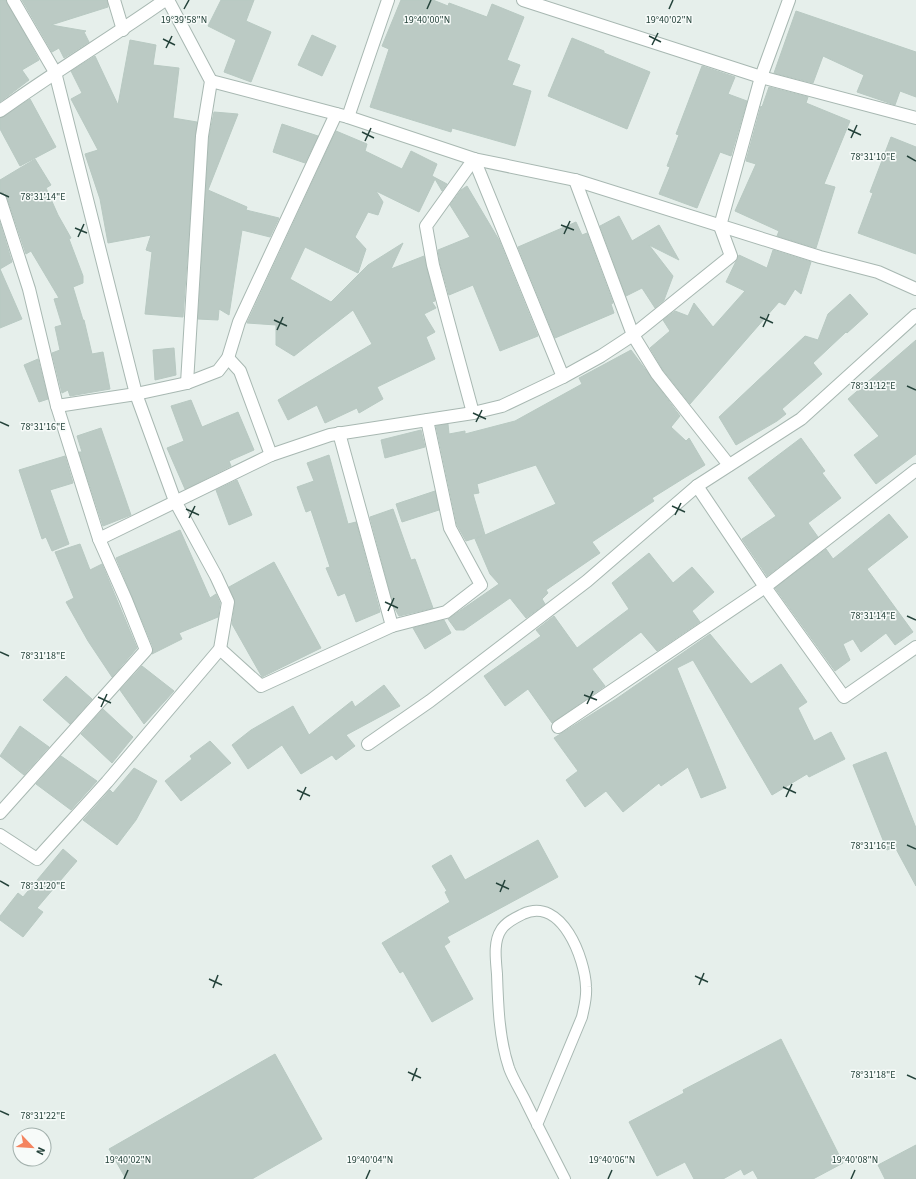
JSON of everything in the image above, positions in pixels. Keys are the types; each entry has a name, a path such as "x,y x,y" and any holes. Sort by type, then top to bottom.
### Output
{"street":[{"path":"0,835 37,859 107,782 220,649 228,602 216,576 176,502 136,394 55,72 13,0"},
{"path":"114,0 123,30"},
{"path":"0,111 55,72 123,30 167,0 210,81 202,136 187,383"},
{"path":"348,117 388,0"},
{"path":"522,0 761,77 916,118"},
{"path":"99,540 271,455 339,433 427,420 502,406 563,377 601,356 633,335 731,256 720,226 761,77 789,0"},
{"path":"210,81 348,117 474,159 575,180 820,257 878,272 916,290"},
{"path":"57,406 136,394 187,383 218,371 228,358 238,322 336,114"},
{"path":"474,159 563,377"},
{"path":"473,412 433,264 426,226 474,159"},
{"path":"575,180 633,335 657,374 729,465"},
{"path":"0,199 29,289 57,406 99,540 126,600 146,650 0,813"},
{"path":"368,744 430,702 587,581 697,486 802,419 916,315"},
{"path":"228,358 240,371 271,455"},
{"path":"220,649 261,686 392,626 446,612 481,585 450,528 427,420"},
{"path":"339,433 392,626"},
{"path":"558,727 765,587 916,470"},
{"path":"697,486 765,587 844,697 916,647"}],"lane":[{"path":"537,1125 582,1017 586,1001 586,986 570,932 559,920 543,912 527,912 509,921 500,930 496,946 498,1011 509,1068 537,1125 565,1179"}],"building":[{"path":"0,0 6,0 39,60 22,70 29,80 0,102"},
{"path":"22,0 107,0 108,7 51,25 86,31 84,32 89,42 64,58 59,48 52,52"},
{"path":"221,0 254,0 246,21 271,32 251,82 224,72 236,40 208,26"},
{"path":"401,0 433,0 448,6 449,3 487,17 492,4 524,17 507,60 520,65 512,85 531,91 515,146 452,128 451,132 370,107 389,49 382,46"},
{"path":"796,11 916,52 916,97 900,91 895,105 857,92 864,75 823,56 813,83 774,73"},
{"path":"312,35 336,46 322,76 298,65"},
{"path":"572,38 650,72 627,129 548,96"},
{"path":"130,40 156,45 153,65 179,68 173,118 197,122 183,317 145,314 152,252 146,250 151,235 108,243 100,199 85,154 98,150 71,99 82,93 71,71 95,56 118,105"},
{"path":"702,66 735,77 728,94 747,101 731,156 720,152 697,208 659,194 670,167 667,166 679,135 676,134"},
{"path":"769,87 808,97 806,103 850,121 824,184 835,187 816,248 777,236 779,231 735,211 756,164 746,161 761,106 762,107"},
{"path":"30,99 56,147 20,166 0,129 0,118"},
{"path":"214,112 238,114 208,190 247,207 246,210 279,218 270,237 242,230 229,315 219,309 218,320 198,319 209,137"},
{"path":"282,124 318,136 305,163 273,152"},
{"path":"336,131 367,144 365,151 402,169 411,151 437,164 432,176 447,184 442,191 435,179 419,212 376,191 383,202 378,215 368,212 355,237 366,249 358,273 305,247 290,279 331,302 368,265 403,243 391,269 424,256 435,301 432,302 436,308 424,314 435,332 426,337 435,359 377,387 383,399 359,413 357,408 325,423 317,405 288,420 278,400 372,344 353,310 294,356 276,345 276,325 247,323"},
{"path":"891,137 916,147 916,254 858,233 873,193 870,192"},
{"path":"35,159 51,185 46,188 58,215 71,238 69,239 83,276 83,283 73,287 84,320 92,354 103,352 110,389 70,396 68,390 62,393 52,353 60,350 55,327 62,325 54,299 59,298 31,251 26,254 7,197 5,193 0,192 0,180"},
{"path":"467,186 499,240 538,336 500,351 473,285 449,295 440,263 438,250 470,237 450,205 461,190"},
{"path":"619,216 632,241 659,225 679,260 649,245 673,276 664,300 655,308 642,288 626,296 600,226"},
{"path":"576,222 582,235 587,233 613,303 611,304 614,313 555,338 518,247"},
{"path":"0,223 12,262 0,269"},
{"path":"773,250 811,262 801,294 795,289 785,305 779,302 690,404 663,370 650,348 670,331 663,320 675,311 688,316 694,303 713,327 745,291 726,282 739,255 767,268"},
{"path":"0,269 22,319 0,328"},
{"path":"850,294 868,314 813,363 822,374 782,409 786,414 777,421 736,445 719,417 805,336 818,340 828,314"},
{"path":"916,340 916,454 876,484 854,455 879,436 848,399"},
{"path":"174,348 176,375 155,380 153,350"},
{"path":"631,350 680,416 671,427 686,441 689,438 705,465 652,498 654,501 592,542 600,553 546,590 548,593 542,599 545,604 526,618 510,598 464,630 456,630 448,619 499,584 490,574 475,539 482,536 466,541 457,525 436,426 448,424 449,434 465,431 465,434 515,421 582,384 579,378","holes":["536,465 556,504 485,535 473,494 479,493 477,484"]},
{"path":"38,359 48,399 39,402 24,365"},
{"path":"191,400 202,427 238,412 254,450 229,461 231,466 185,489 167,448 184,441 171,406"},
{"path":"101,428 131,515 103,526 79,452 82,452 77,436"},
{"path":"421,430 425,447 385,458 381,440"},
{"path":"801,438 825,471 822,473 841,498 808,523 818,537 767,576 742,539 776,516 748,478"},
{"path":"329,455 348,524 356,522 380,612 356,622 345,593 338,596 326,568 330,567 311,510 306,512 297,487 314,481 307,463"},
{"path":"65,456 73,483 50,490 69,544 52,551 46,537 42,539 19,470"},
{"path":"237,480 252,515 229,525 216,490"},
{"path":"435,491 439,510 402,522 396,504"},
{"path":"393,509 411,560 415,559 433,608 399,616 394,607 370,517"},
{"path":"889,514 908,537 867,569 913,632 895,645 886,633 861,652 853,639 843,644 850,660 835,671 775,588 826,549 833,559"},
{"path":"180,530 210,598 216,594 220,603 218,617 179,633 182,639 152,654 153,647 116,558"},
{"path":"80,544 90,570 102,564 137,648 112,677 88,641 66,602 74,598 55,552"},
{"path":"649,553 673,583 692,567 714,592 692,611 700,622 657,651 641,632 592,669 605,686 552,723 528,689 505,706 484,676 541,636 536,630 554,616 577,648 629,609 612,583"},
{"path":"274,562 321,648 262,677 232,624 235,603 229,587"},
{"path":"444,620 451,633 425,649 413,628"},
{"path":"710,634 751,684 781,664 807,702 798,708 814,741 831,732 845,759 809,777 807,774 772,795 693,660 677,668 726,788 701,798 688,767 661,786 659,783 623,812 606,791 585,807 566,780 578,771 554,738 616,699"},
{"path":"142,666 174,691 144,724 120,690"},
{"path":"66,676 92,699 70,724 43,700"},
{"path":"384,685 400,706 346,735 355,746 336,760 332,755 301,774 282,745 248,769 232,745 251,730 293,706 309,735 352,701 355,707"},
{"path":"103,709 133,737 112,763 81,734"},
{"path":"20,726 49,747 24,775 0,756"},
{"path":"210,741 231,763 181,801 165,781 192,759 190,756"},
{"path":"886,752 916,828 916,886 895,847 887,850 853,765"},
{"path":"61,756 97,781 71,810 36,784"},
{"path":"134,768 157,781 136,820 117,845 83,820 110,790 113,793"},
{"path":"538,840 558,877 447,937 450,942 444,946 473,999 432,1022 403,971 400,973 382,943 450,902 445,892 447,891 432,866 451,855 465,880"},
{"path":"63,849 77,861 37,908 43,912 23,937 0,920 0,916 18,893 23,897"},
{"path":"781,1039 843,1163 813,1179 758,1179 753,1170 744,1175 741,1169 723,1179 694,1179 685,1162 657,1176 629,1122 684,1093 683,1090"},
{"path":"275,1054 322,1139 252,1179 126,1179 109,1149"},
{"path":"916,1145 916,1179 885,1179 878,1165"}]}
